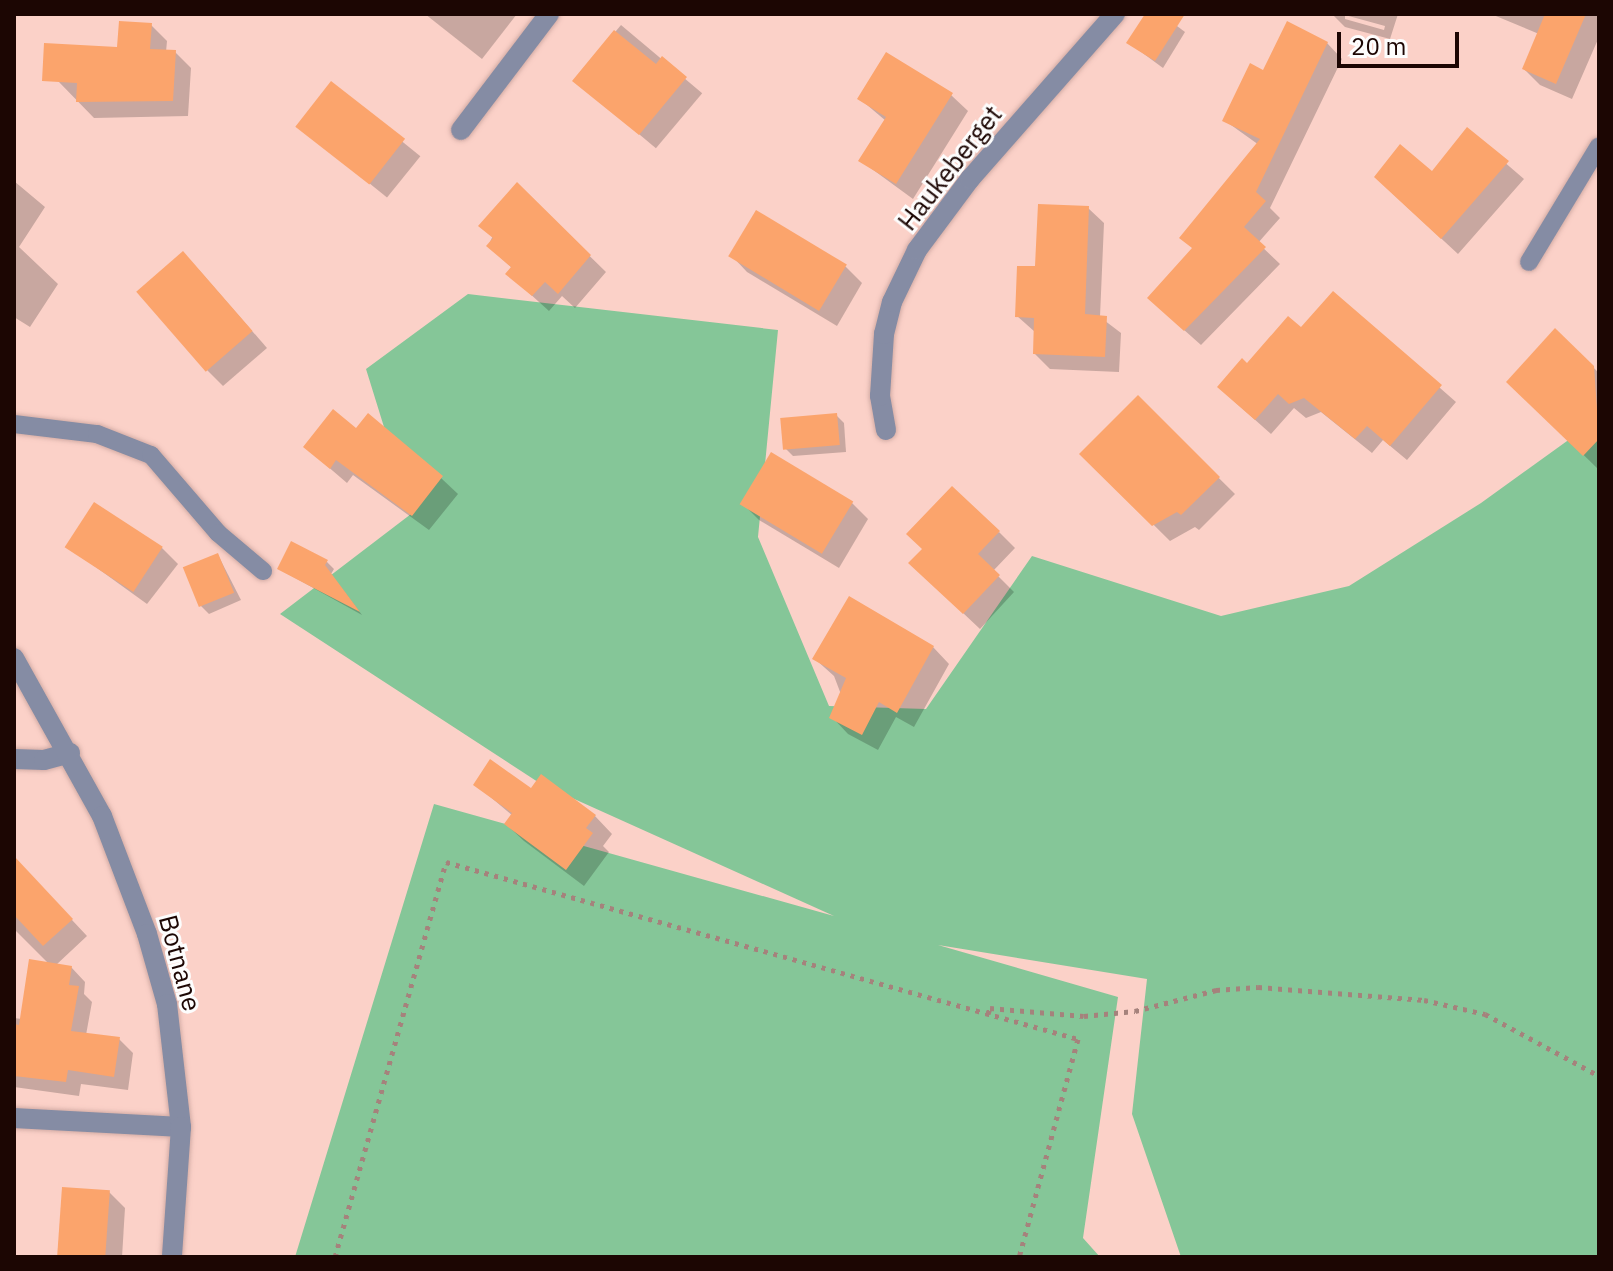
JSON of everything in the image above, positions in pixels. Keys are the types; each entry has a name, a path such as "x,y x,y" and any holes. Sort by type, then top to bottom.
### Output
{"street":[{"path":"461,130 549,14"},
{"name":"Haukeberget","path":"886,430 880,396 884,334 917,250 970,179 1115,14"},
{"name":"Botnane","path":"14,658 70,753 102,816 147,934 176,1054 181,1127 172,1257"},
{"path":"14,759 44,760 70,753"},
{"path":"14,1118 181,1127"}],"lane":[{"path":"1529,262 1599,146"},
{"path":"14,424 97,434 151,455 218,533 263,571"}],"path":[{"path":"335,1257 446,862 1078,1039 1019,1257"},
{"path":"988,1014 990,1008 1084,1016 1135,1011 1216,990 1258,987 1424,1000 1485,1014 1599,1076"}],"green space":[{"path":"468,294 778,330 758,537 829,706 926,709 1032,556 1221,616 1349,586 1481,503 1599,418 1599,1257 1181,1257 1132,1114 1147,979 938,945 1118,997 1083,1238 1100,1257 295,1257 434,804 834,916 541,784 280,614 411,514 366,369"}],"building":[{"path":"1145,14 1185,14 1155,61 1126,43"},
{"path":"1545,14 1586,14 1556,84 1522,69"},
{"path":"119,21 152,23 150,49 176,50 173,101 76,102 77,83 42,81 44,43 117,47"},
{"path":"1287,21 1328,42 1256,192 1266,201 1244,227 1266,247 1184,331 1147,298 1192,248 1179,238 1260,139 1222,121 1250,63 1263,70"},
{"path":"614,30 656,64 662,56 687,77 639,135 572,81"},
{"path":"886,52 953,93 896,184 858,161 886,117 857,99"},
{"path":"331,81 405,139 369,185 295,127"},
{"path":"1467,127 1509,161 1441,239 1374,177 1400,144 1432,171"},
{"path":"517,182 591,255 558,294 545,282 532,296 505,274 511,267 486,246 493,238 478,226"},
{"path":"1038,204 1089,206 1085,314 1107,316 1105,357 1033,354 1034,318 1015,317 1017,266 1035,266"},
{"path":"756,210 847,265 819,311 728,256"},
{"path":"183,251 253,331 206,372 136,292"},
{"path":"1333,291 1442,385 1390,446 1367,426 1355,439 1304,398 1289,404 1278,394 1255,420 1217,387 1242,358 1247,363 1288,316 1301,327"},
{"path":"1555,328 1594,366 1599,439 1583,456 1506,382"},
{"path":"1138,395 1220,477 1181,515 1177,512 1152,526 1079,454"},
{"path":"333,409 356,428 368,413 443,476 412,516 336,460 330,469 303,447"},
{"path":"837,413 840,445 783,450 780,418"},
{"path":"771,452 853,501 822,554 740,504"},
{"path":"952,486 1000,531 978,554 1000,575 963,614 908,563 922,549 906,534"},
{"path":"94,502 163,547 133,592 65,547"},
{"path":"291,541 328,560 325,565 360,612 277,569"},
{"path":"218,553 234,593 199,607 183,567"},
{"path":"849,596 934,646 897,713 879,702 862,735 829,718 846,678 812,659"},
{"path":"490,759 531,788 541,774 596,815 586,828 593,833 566,870 504,824 512,813 473,785"},
{"path":"14,856 73,919 43,946 14,915"},
{"path":"29,959 72,966 69,985 79,986 71,1031 120,1037 114,1077 68,1070 66,1082 14,1076 14,1024 19,1025"},
{"path":"62,1187 110,1190 105,1257 57,1257"}]}
